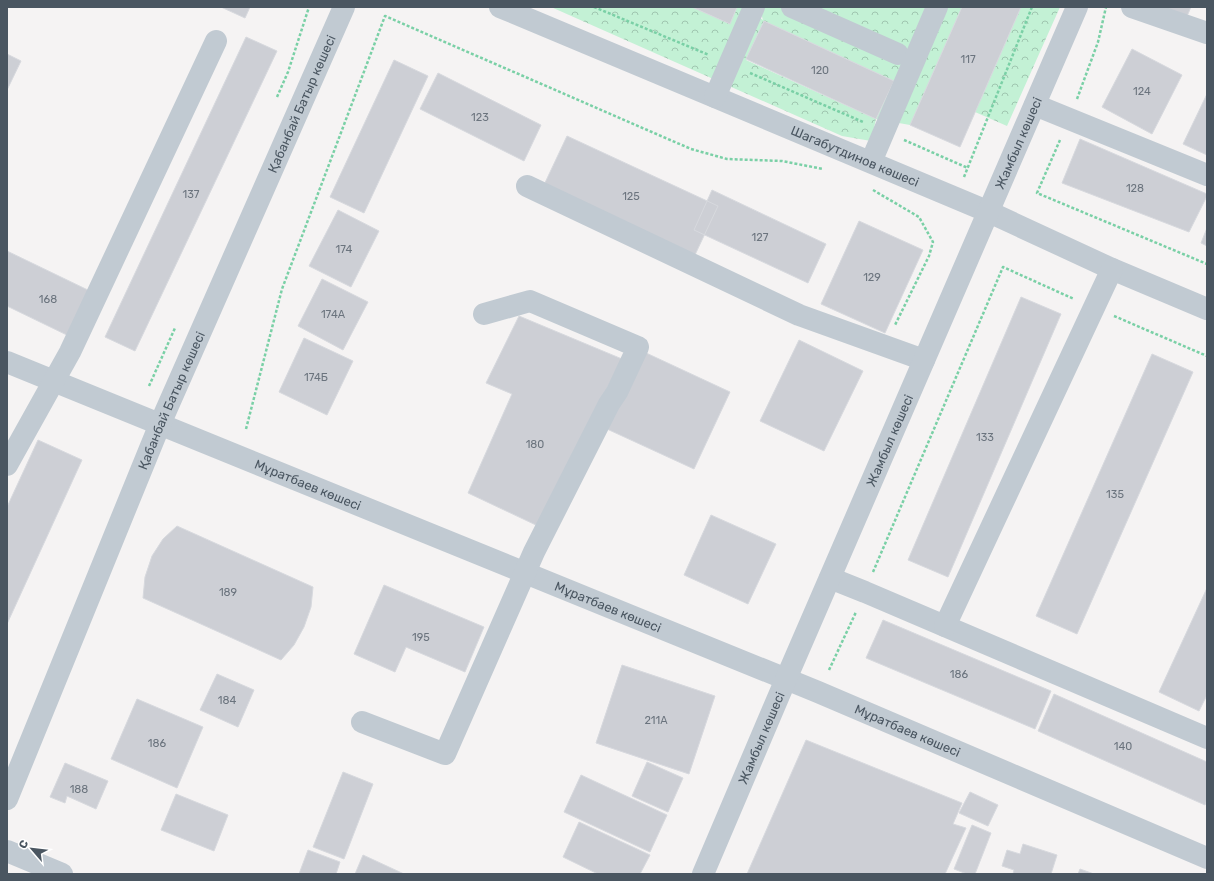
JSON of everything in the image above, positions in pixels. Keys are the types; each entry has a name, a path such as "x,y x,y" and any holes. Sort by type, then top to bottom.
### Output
{"street":[{"name":"Қабанбай Батыр көшесі","path":"7,799 160,424 344,7"},
{"name":"Шагабутдинов көшесі","path":"500,7 989,212 1112,269 1207,309"},
{"path":"715,97 754,7"},
{"path":"792,7 898,54"},
{"path":"871,162 937,7"},
{"name":"Жамбыл көшесі","path":"703,874 1077,7"},
{"path":"1132,7 1205,28"},
{"path":"7,465 70,352 216,41"},
{"path":"1035,105 1207,174"},
{"path":"526,186 799,316 924,360"},
{"path":"945,626 1112,269"},
{"path":"362,722 445,754 524,573 617,392 638,347 530,301 484,314"},
{"name":"Мұратбаев көшесі","path":"7,362 786,679 1207,858"},
{"path":"830,578 1207,738"},
{"path":"7,851 62,874"}],"path":[{"path":"276,101 288,72 309,7"},
{"path":"884,131 968,168 1032,7"},
{"path":"246,429 282,288 385,16 691,149 727,159 782,160 830,170"},
{"path":"870,189 919,217 933,242 929,256 885,345"},
{"path":"1037,193 1207,264"},
{"path":"830,670 865,592 1003,267 1207,356"},
{"path":"149,386 178,322"}],"green space":[{"path":"551,7 692,7 730,24 737,7 744,7 763,20 759,7 962,7 910,125 876,119 871,141 842,136","holes":["764,21 894,81 876,119 746,60"]},
{"path":"1021,7 1060,7 1007,126 975,112"}],"building":[{"path":"221,7 250,7 245,18"},
{"path":"692,7 737,7 730,24"},
{"path":"962,7 1021,7 960,147 910,125"},
{"path":"1146,7 1191,7 1184,23"},
{"path":"764,21 894,81 876,119 746,59"},
{"path":"246,37 277,51 135,351 105,337"},
{"path":"1132,49 1182,75 1152,134 1102,107"},
{"path":"7,54 21,61 7,90"},
{"path":"394,60 428,76 364,213 330,197"},
{"path":"438,73 541,125 524,161 420,109"},
{"path":"1207,94 1207,155 1183,144"},
{"path":"567,136 718,206 694,257 543,187"},
{"path":"1080,139 1207,194 1189,232 1062,183"},
{"path":"712,190 826,244 808,283 694,230"},
{"path":"338,210 379,231 351,287 309,266"},
{"path":"859,221 923,250 885,333 821,304"},
{"path":"1207,228 1207,246 1201,243"},
{"path":"7,251 92,292 71,337 7,306"},
{"path":"322,279 368,302 343,350 298,326"},
{"path":"1021,297 1061,314 948,577 908,560"},
{"path":"519,316 622,359 538,526 468,493 512,394 486,383"},
{"path":"304,338 353,361 327,415 279,392"},
{"path":"799,340 863,371 824,451 760,421"},
{"path":"644,352 730,392 694,469 607,429"},
{"path":"1152,354 1193,372 1077,634 1036,616"},
{"path":"38,440 82,460 7,624 7,507"},
{"path":"711,515 776,544 748,604 684,575"},
{"path":"177,526 313,587 311,607 304,627 294,645 281,660 143,598 145,577 152,556 163,539"},
{"path":"384,585 484,627 465,672 406,647 395,672 354,654"},
{"path":"1207,588 1207,695 1199,711 1159,692"},
{"path":"883,620 1051,691 1035,729 866,658"},
{"path":"622,665 715,696 689,774 596,743"},
{"path":"217,674 254,690 238,727 200,710"},
{"path":"1054,694 1207,762 1207,799 1205,805 1038,731"},
{"path":"137,699 203,727 177,788 111,759"},
{"path":"806,740 962,803 953,824 966,828 945,874 747,874"},
{"path":"647,762 683,778 668,812 632,796"},
{"path":"65,763 108,781 96,809 67,796 65,803 50,797"},
{"path":"343,772 373,784 344,859 313,847"},
{"path":"581,775 667,815 650,852 564,812"},
{"path":"970,792 998,805 988,826 959,813"},
{"path":"176,794 228,815 214,851 161,830"},
{"path":"579,822 650,855 640,874 598,874 563,857"},
{"path":"972,825 991,833 975,874 967,874 954,869"},
{"path":"1023,844 1057,855 1051,874 1013,874 1014,870 1002,866 1007,850 1020,854"},
{"path":"308,850 340,862 336,874 299,874"},
{"path":"363,855 404,874 355,874"},
{"path":"1080,869 1094,874 1078,874"}]}
